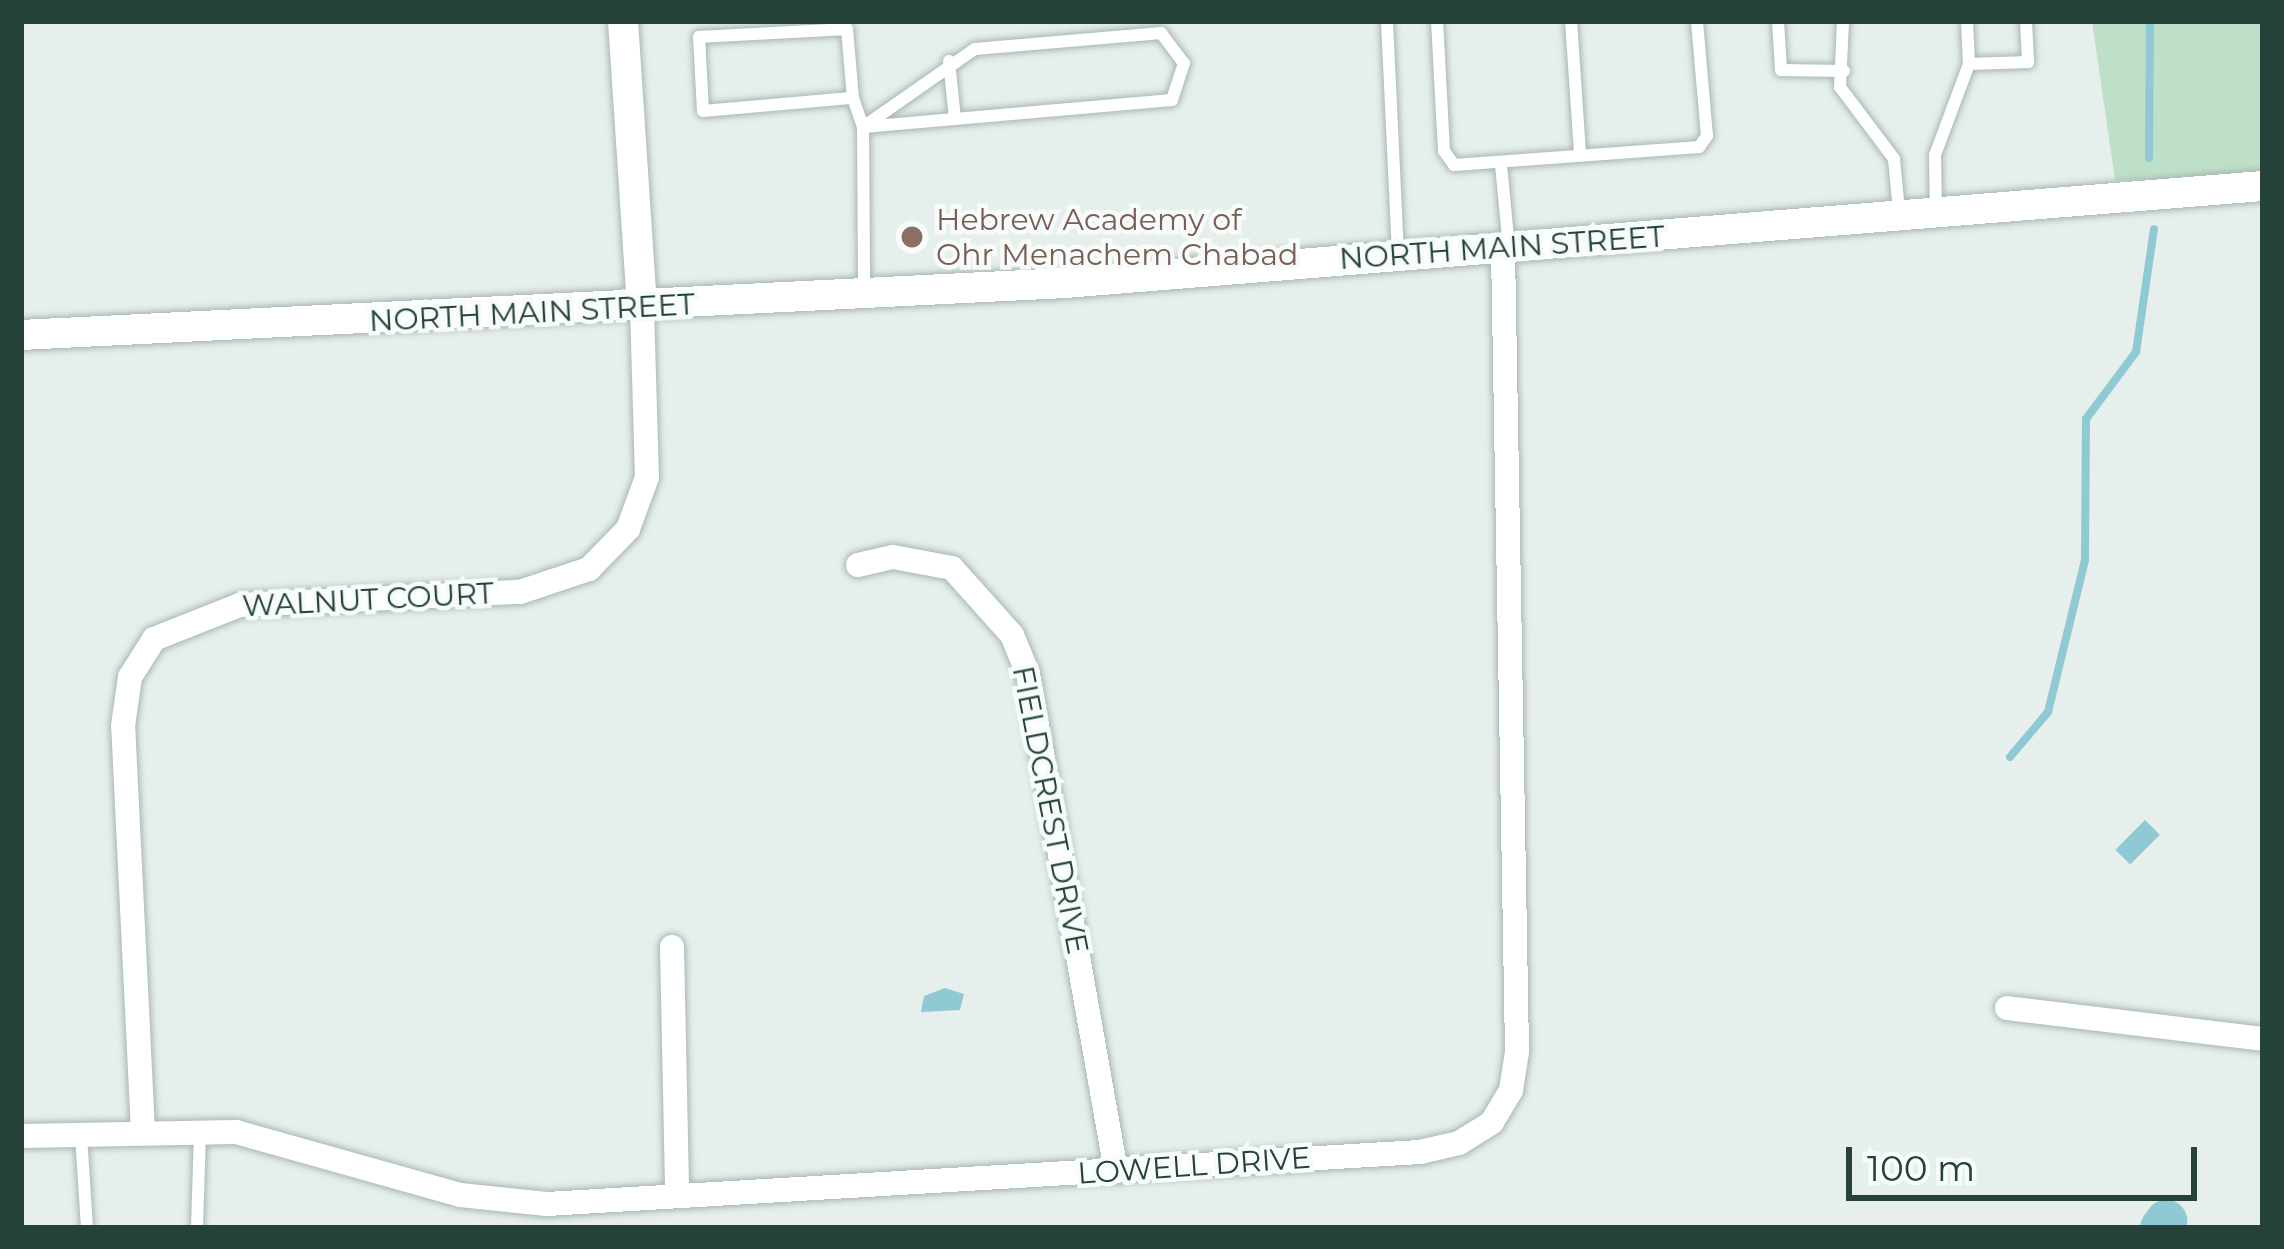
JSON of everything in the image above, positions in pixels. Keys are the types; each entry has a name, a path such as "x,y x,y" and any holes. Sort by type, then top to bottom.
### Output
{"street":[{"path":"623,21 642,309"},
{"name":"NORTH MAIN STREET","path":"21,335 864,296 2263,186"},
{"name":"LOWELL DRIVE","path":"21,1136 200,1130 293,1144 501,1203 1116,1172 1420,1152 1459,1143 1492,1122 1511,1090 1517,1051 1506,249"},
{"name":"WALNUT COURT","path":"143,1132 123,726 130,677 154,639 240,605 520,592 589,569 628,529 647,477 642,309"},
{"name":"FIELDCREST DRIVE","path":"858,565 892,556 952,568 985,598 1028,674 1116,1172"},
{"path":"672,947 677,1195"},
{"path":"2007,1008 2263,1039"}],"lane":[{"path":"1388,21 1398,255"},
{"path":"1437,21 1444,151 1454,165 1699,147 1707,136 1697,21"},
{"path":"1571,21 1580,154"},
{"path":"1778,21 1781,70 1844,71"},
{"path":"1843,21 1840,86 1894,159 1899,216"},
{"path":"1936,213 1935,155 1969,64 1967,21"},
{"path":"1969,64 2028,62 2026,21"},
{"path":"853,98 703,111 698,38 847,28 853,98 862,127 864,296"},
{"path":"1161,33 1184,63 1172,100 862,127 975,49 1161,33"},
{"path":"950,62 956,119"},
{"path":"1501,165 1506,249"},
{"path":"197,1228 200,1130"},
{"path":"81,1134 88,1228"}],"green space":[{"path":"2092,21 2263,21 2263,177 2115,180"}],"water":[{"path":"2145,820 2160,835 2130,865 2115,850"},
{"path":"945,988 964,994 960,1010 921,1012 924,996"}],"waterway":[{"path":"2149,158 2150,21"},
{"path":"2010,757 2048,712 2085,560 2086,419 2136,352 2154,229"},
{"path":"2161,1228 2166,1221"}],"place":[{"name":"Hebrew Academy of Ohr Menachem Chabad","path":"912,237"}]}
